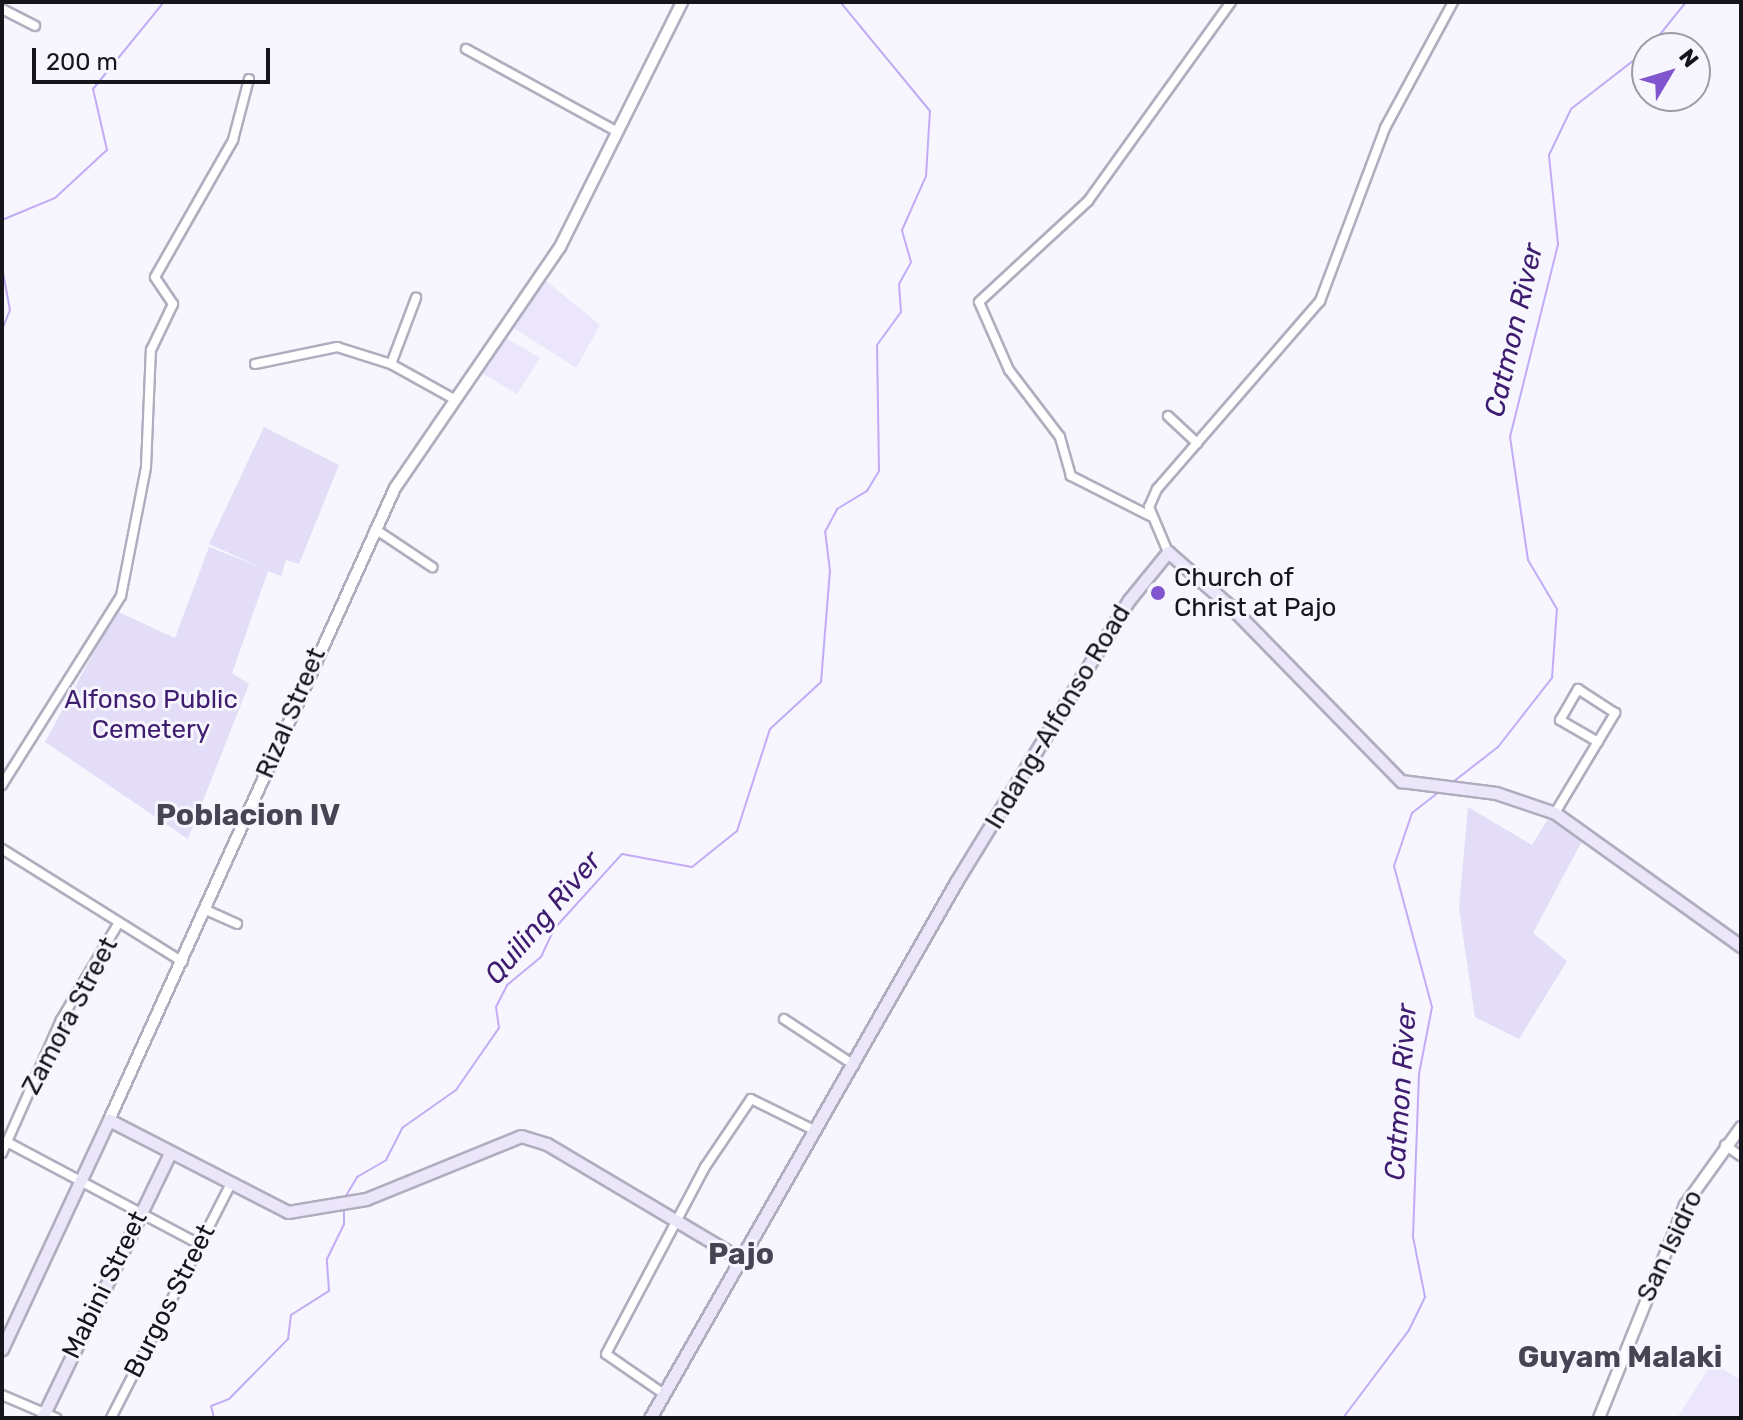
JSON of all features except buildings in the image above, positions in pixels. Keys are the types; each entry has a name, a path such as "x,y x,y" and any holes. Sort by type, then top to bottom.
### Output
{"main road":[{"path":"1168,552 1409,785 1526,800 1555,813 1741,946"},
{"name":"Indang-Alfonso Road","path":"650,1418 817,1131 956,882 1129,600 1168,552"},
{"path":"109,1120 288,1212 332,1208 366,1199 521,1136 547,1144 741,1259"},
{"name":"Rizal Street","path":"2,1349 109,1120"},
{"name":"Mabini Street","path":"48,1416 139,1214 170,1153"}],"street":[{"name":"Rizal Street","path":"109,1120 183,962 375,529 454,399 560,247 614,130 682,2"},
{"path":"1168,552 1150,516 1071,476 1060,437 1009,370 979,302 1088,201 1231,2"},
{"path":"1150,516 1157,489 1320,301 1385,128 1453,2"},
{"path":"2,9 35,26"},
{"path":"466,49 614,130"},
{"path":"2,785 121,596 146,467 151,350 173,304 155,277 233,140 249,79"},
{"path":"391,364 416,298"},
{"path":"255,364 337,347 391,364 454,399"},
{"path":"1168,416 1197,443"},
{"path":"375,529 432,567"},
{"path":"1555,813 1598,742 1615,713 1578,689 1560,720 1598,742"},
{"path":"2,849 183,962"},
{"path":"206,910 237,924"},
{"name":"Zamora Street","path":"2,1153 61,1020 118,924"},
{"path":"784,1019 854,1065"},
{"path":"664,1394 606,1354 681,1223 705,1167 751,1099 817,1131"},
{"name":"San Isidro","path":"1599,1418 1685,1205 1725,1145 1741,1127"},
{"path":"7,1142 197,1243"},
{"path":"1725,1145 1741,1156"},
{"name":"Burgos Street","path":"111,1418 197,1243 231,1184"},
{"path":"2,1395 48,1416"}],"shaded area":[{"path":"545,280 600,325 576,368 514,328"},
{"path":"506,338 540,358 517,394 482,373"},
{"path":"1713,1362 1741,1381 1741,1418 1677,1418"}],"green space":[{"name":"Alfonso Public Cemetery","path":"264,427 339,465 299,564 286,560 281,576 268,571 232,673 249,684 188,839 45,742 116,611 175,638 209,547 260,567 209,544"},
{"path":"1468,807 1532,845 1548,819 1582,841 1533,933 1567,961 1519,1039 1475,1017 1459,908"}],"waterway":[{"path":"2,220 55,198 107,150 93,89 164,2"},
{"name":"Quiling River","path":"344,1199 357,1177 386,1160 402,1128 456,1090 499,1028 496,1007 507,985 541,957 554,929 622,854 692,867 737,831 770,729 821,682 830,571 825,532 837,509 867,491 879,471 877,345 901,312 899,284 911,262 902,230 926,176 930,111 840,2"},
{"name":"Catmon River","path":"1662,32 1686,2"},
{"name":"Catmon River","path":"1453,782 1498,747 1552,678 1557,609 1528,560 1510,437 1558,244 1549,155 1571,109 1631,62"},
{"path":"2,267 10,310 2,330"},
{"name":"Catmon River","path":"1343,1418 1409,1330 1425,1297 1413,1237 1419,1074 1432,1007 1394,866 1412,813 1441,790"},
{"name":"Quiling River","path":"214,1418 211,1406 229,1399 288,1339 291,1315 329,1291 327,1259 344,1224 344,1205"}],"place":[{"name":"Church of Christ at Pajo","path":"1158,593"}],"district":[{"name":"Poblacion IV","path":"248,815"},
{"name":"Pajo","path":"741,1254"},
{"name":"Guyam Malaki","path":"1620,1357"}]}
